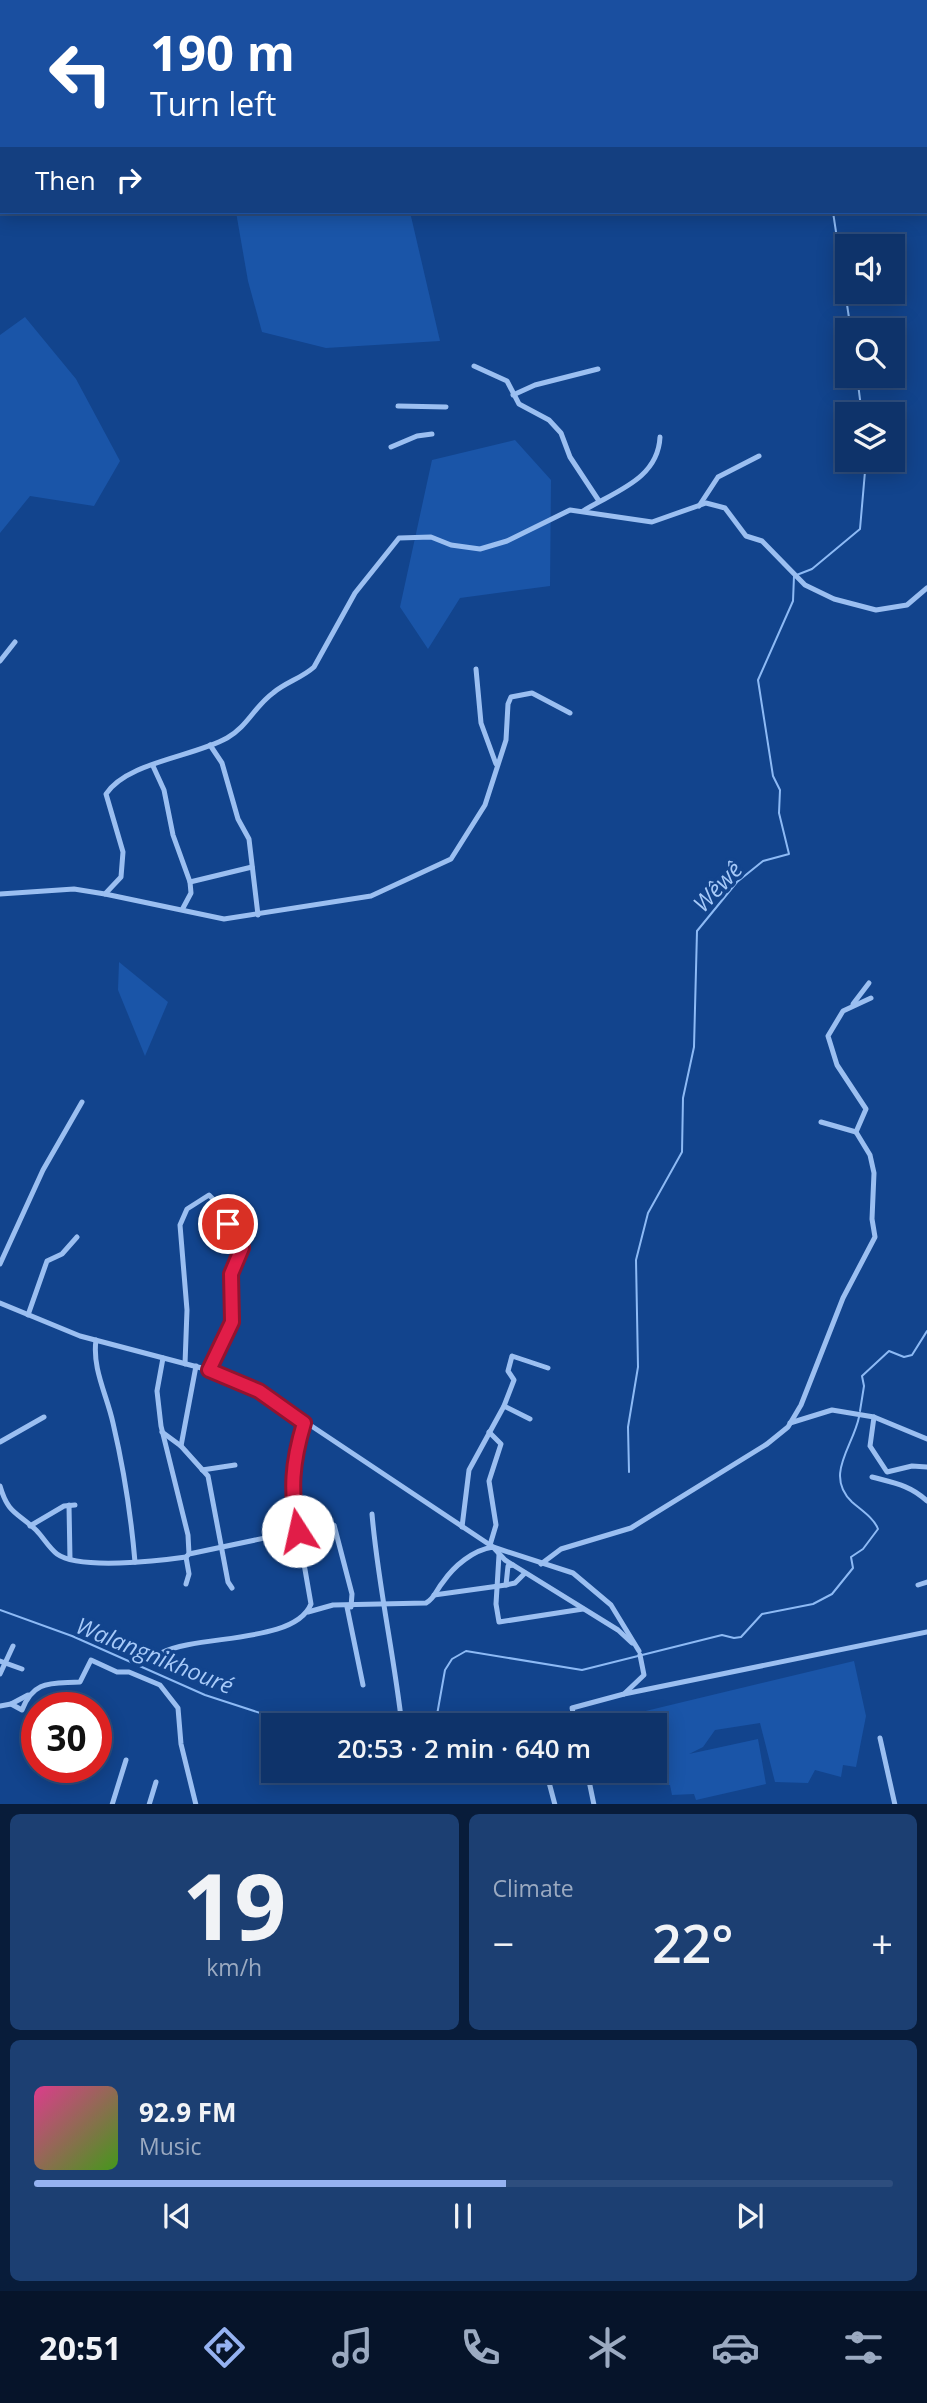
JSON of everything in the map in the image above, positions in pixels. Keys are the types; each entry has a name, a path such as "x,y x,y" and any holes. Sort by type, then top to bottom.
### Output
{"street":[{"path":"474,366 506,381 519,404 549,420 561,433 570,457 599,501"},
{"path":"513,395 535,385 598,369"},
{"path":"398,406 446,407"},
{"path":"391,447 418,436 432,434"},
{"path":"583,511 625,489 646,471 660,449 660,437"},
{"path":"699,506 718,477 759,456"},
{"path":"389,533 399,538 430,537 451,545 480,549 507,541 563,512 583,511 652,522 706,503 724,508 746,536 762,541 805,585 834,598 876,610 906,605 927,588"},
{"path":"105,894 121,877 124,852 106,794 126,774 210,745 238,731 273,693 314,667 355,593 399,538"},
{"path":"0,661 15,642"},
{"path":"476,669 481,723 496,764"},
{"path":"0,894 74,888 183,908 224,919 371,896 450,859 485,804 506,740 508,704 514,695 532,693 570,713"},
{"path":"210,745 222,763 238,819 249,839 258,915"},
{"path":"153,766 164,790 173,835 190,882 191,893 183,908"},
{"path":"190,882 252,867"},
{"path":"856,1132 866,1110 837,1065 828,1036 834,1022 853,1004 869,983"},
{"path":"853,1004 872,998"},
{"path":"0,1264 43,1170 82,1102"},
{"path":"541,1564 561,1549 631,1528 767,1444 790,1423 801,1405 843,1298 875,1237 872,1219 874,1172 870,1155 856,1132 821,1122"},
{"path":"185,1364 187,1310 180,1225 187,1209 209,1195 219,1205 242,1248 231,1274 232,1322 209,1370"},
{"path":"28,1315 47,1261 61,1254 77,1237"},
{"path":"0,1303 96,1340 209,1370 259,1391 491,1546 573,1573 611,1605 639,1651 618,1630 525,1573 491,1546"},
{"path":"96,1340 93,1358 112,1419 129,1494 135,1562"},
{"path":"462,1527 469,1470 504,1406 514,1380 508,1371 512,1356 548,1368"},
{"path":"163,1358 157,1391 163,1432 188,1535 189,1574 186,1584"},
{"path":"181,1446 196,1367"},
{"path":"504,1406 530,1419"},
{"path":"790,1423 832,1410 874,1417 927,1439"},
{"path":"0,1442 44,1417"},
{"path":"874,1417 870,1446 887,1472 912,1466 927,1467"},
{"path":"304,1423 296,1451 291,1489 311,1604 308,1612"},
{"path":"163,1432 181,1446 208,1476 232,1588"},
{"path":"489,1432 501,1444 489,1481 496,1525 491,1546"},
{"path":"202,1470 235,1465"},
{"path":"872,1477 908,1486 927,1501"},
{"path":"0,1486 9,1510 30,1526 57,1554 70,1559 135,1562 187,1556 280,1533 334,1525 352,1594 349,1607 363,1685"},
{"path":"30,1526 72,1505 70,1559"},
{"path":"372,1514 380,1564 382,1605 395,1663 401,1713"},
{"path":"161,1653 188,1642 291,1626 308,1612 333,1605 349,1607 426,1603 434,1599 444,1580 464,1559 491,1546"},
{"path":"499,1555 499,1622 583,1609"},
{"path":"506,1585 508,1566 513,1565"},
{"path":"434,1595 515,1583 525,1573"},
{"path":"918,1585 927,1582"},
{"path":"573,1713 572,1708 624,1693 927,1632"},
{"path":"0,1674 3,1662 13,1646"},
{"path":"624,1693 644,1675 640,1656"},
{"path":"33,1692 51,1682 80,1682 91,1660 117,1672 129,1672 160,1685 178,1708 181,1744 196,1804"},
{"path":"3,1662 22,1670"},
{"path":"0,1706 21,1698"},
{"path":"10,1704 21,1710"},
{"path":"880,1738 895,1804"},
{"path":"112,1804 125,1760"},
{"path":"149,1804 156,1782"},
{"path":"549,1783 555,1804"},
{"path":"589,1783 594,1804"}],"shaded area":[{"path":"236,214 410,214 440,341 326,348 262,332 248,281"},
{"path":"25,317 76,379 120,461 94,506 30,496 0,533 0,335"},
{"path":"515,440 551,480 550,586 460,598 428,649 400,607 432,460"},
{"path":"119,962 168,1002 145,1056 118,990"},
{"path":"854,1661 866,1716 856,1767 843,1765 841,1777 815,1770 808,1783 775,1782 760,1723 715,1730 703,1747 689,1754 758,1739 766,1784 696,1800 694,1794 672,1795 670,1785 656,1783 667,1783 667,1713 637,1713"}],"waterway":[{"name":"Wêwê","path":"833,214 849,318"},
{"name":"Wêwê","path":"859,388 860,402"},
{"name":"Wêwê","path":"629,1472 628,1427 638,1367 636,1260 648,1213 682,1152 683,1098 694,1047 697,931 737,882 763,861 789,854 779,813 780,790 773,776 758,680 793,601 794,576 812,569 860,529 865,472"},
{"name":"Walangnikhouré","path":"860,1411 864,1386 862,1376 889,1351 904,1357 912,1355 927,1331"},
{"name":"Walangnikhouré","path":"437,1713 445,1670 452,1659 466,1651 582,1670 722,1635 741,1637 762,1614 813,1604 832,1594 853,1568 851,1557 863,1549 878,1529 852,1502 840,1482 840,1471 859,1417"},
{"name":"Walangnikhouré","path":"0,1610 72,1636 205,1695 261,1713"}],"route":[{"path":"228,1224 241,1242 242,1248 231,1274 229,1300 232,1322 209,1370 259,1391 304,1423 296,1451 291,1489 298,1531"}]}
